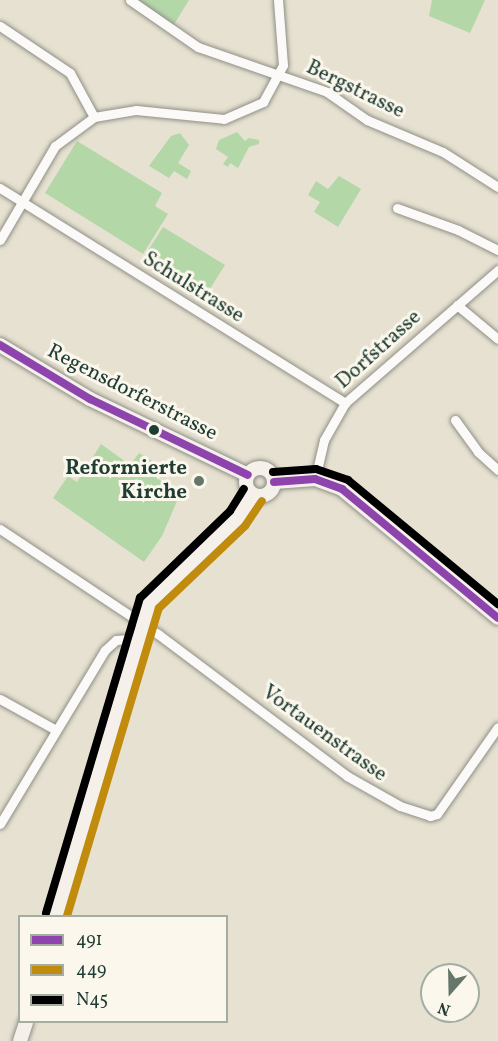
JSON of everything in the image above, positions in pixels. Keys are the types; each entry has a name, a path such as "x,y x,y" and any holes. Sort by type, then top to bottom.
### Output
{"street":[{"name":"Bergstrasse","path":"130,0 198,47 327,92 367,120 443,152 498,187"},
{"path":"0,240 55,146 93,117 136,110 224,119 262,102 279,75 284,56 278,0"},
{"path":"0,26 70,73 93,117"},
{"name":"Schulstrasse","path":"0,188 345,404"},
{"path":"397,208 498,250"},
{"name":"Dorfstrasse","path":"315,479 324,440 345,404 498,270"},
{"path":"457,305 498,339"},
{"name":"Regensdorferstrasse","path":"0,345 152,432 248,475"},
{"path":"455,420 478,452 498,470"},
{"path":"56,915 141,622 155,595 223,533 254,495 268,494 274,482 272,473 264,468 254,469 248,475 246,486 254,495"},
{"path":"274,482 315,479 352,496 498,618"},
{"name":"Vortauenstrasse","path":"0,529 141,622 348,776 416,812 430,816 440,810 498,727"},
{"path":"0,824 110,643 137,638"},
{"path":"0,699 56,730"},
{"path":"20,1041 26,1023"}],"green space":[{"path":"136,0 189,0 173,26"},
{"path":"432,0 485,0 470,33 429,16"},
{"path":"237,132 245,141 249,138 259,140 259,144 249,147 238,168 230,163 228,167 223,164 228,157 216,149 219,140"},
{"path":"180,133 189,145 178,163 191,171 187,179 174,171 169,178 149,166 171,136"},
{"path":"77,141 162,193 155,206 168,214 143,254 45,193"},
{"path":"339,176 361,189 338,227 314,212 320,202 308,195 316,181 328,189"},
{"path":"163,227 225,265 206,295 144,257"},
{"path":"101,444 130,465 139,453 162,467 156,478 181,492 162,536 144,562 53,498 68,476 77,482"}],"transit line":[{"name":"491","path":"0,345 90,399 248,475"},
{"name":"N45","path":"273,472 316,469 348,480 498,604"},
{"name":"491","path":"274,482 315,479 342,489 498,618"},
{"name":"N45","path":"46,913 140,598 230,511 244,489"},
{"name":"449","path":"67,915 159,608 245,526 262,501"}],"place":[{"name":"Reformierte Kirche","path":"199,481"}]}
